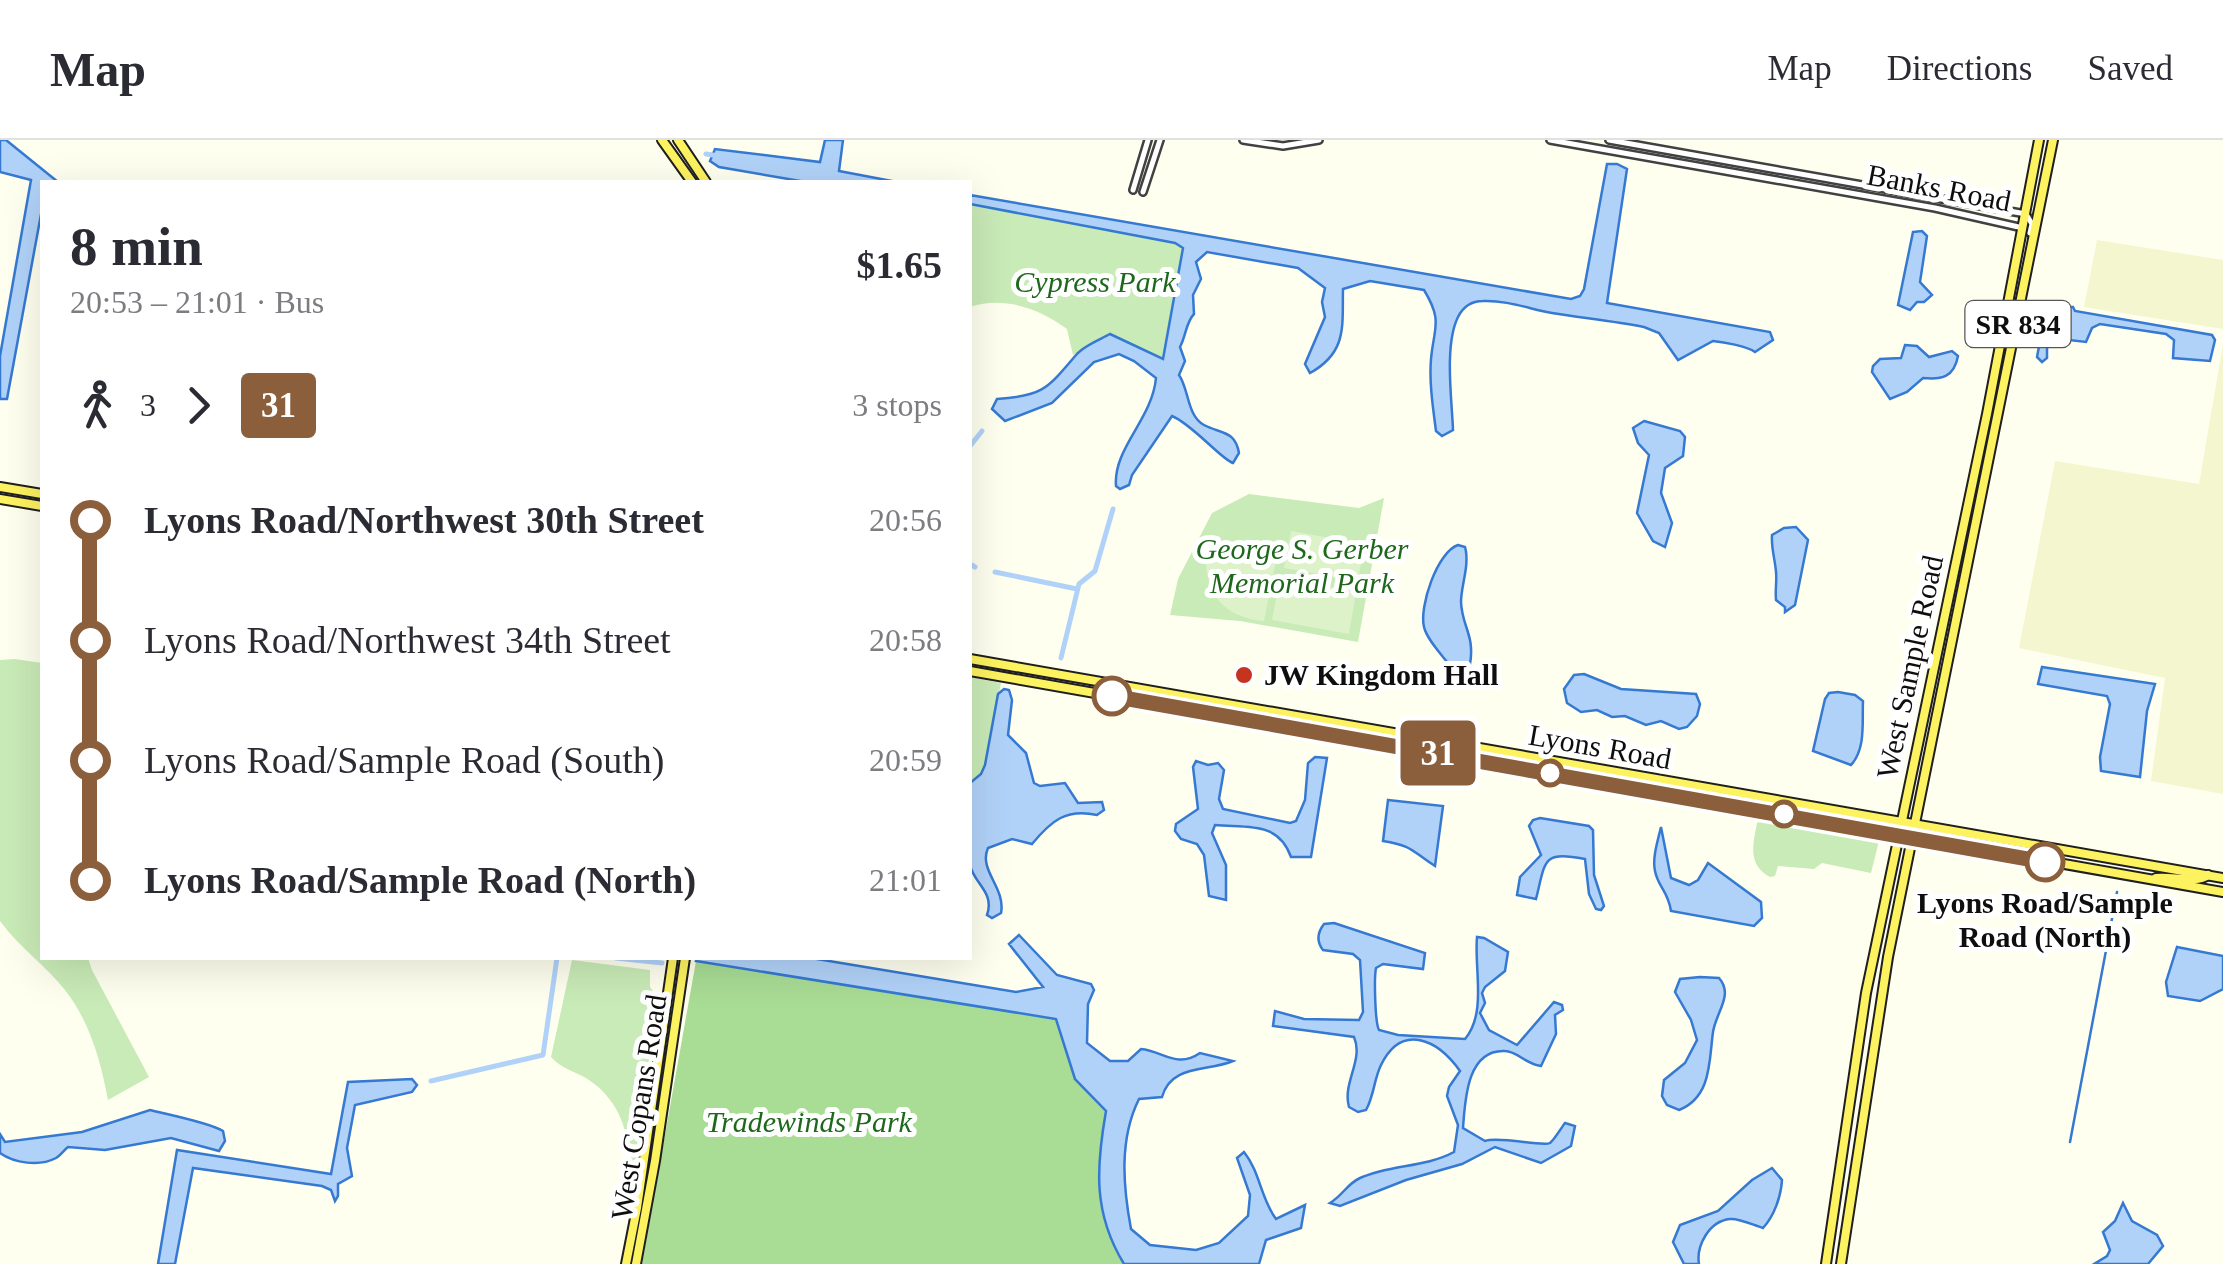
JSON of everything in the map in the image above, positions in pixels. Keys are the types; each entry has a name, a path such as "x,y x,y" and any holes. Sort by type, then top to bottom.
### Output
{"main road":[{"path":"662,140 691,180"},
{"path":"678,140 705,180"},
{"name":"West Sample Road","path":"1826,1264 1866,993 2039,140"},
{"name":"West Sample Road","path":"1841,1264 1877,1018 2054,140"},
{"path":"0,487 40,494"},
{"path":"0,498 40,506"},
{"name":"Lyons Road","path":"972,659 2223,878"},
{"name":"Lyons Road","path":"972,671 2223,892"},
{"path":"2147,880 2172,876 2198,880 2208,875"},
{"name":"West Copans Road","path":"626,1264 673,960"},
{"name":"West Copans Road","path":"636,1264 685,960"}],"street":[{"path":"1133,190 1148,140"},
{"path":"1143,192 1160,140"},
{"path":"1243,140 1283,146 1320,140"},
{"name":"Banks Road","path":"1550,140 1934,208 2023,228"},
{"name":"Banks Road","path":"1609,140 2026,214"},
{"path":"2022,300 2021,281 2032,224 2026,214"}],"green space":[{"name":"Cypress Park","path":"972,204 1183,244 1164,364 1110,334 1073,355 1067,329 1045,315 1021,306 972,307"},
{"path":"2097,240 2223,260 2223,329 2084,307"},
{"path":"2223,344 2223,794 2151,781 2165,678 2019,648 2055,461 2199,484"},
{"name":"George S. Gerber Memorial Park","path":"1249,494 1359,508 1384,498 1358,642 1240,621 1170,615 1178,579 1212,513"},
{"path":"1291,531 1364,544 1358,581 1284,568"},
{"path":"1221,542 1277,555 1264,621 1235,613 1216,597 1207,574 1207,544 1215,546"},
{"path":"1280,578 1356,592 1349,634 1272,620"},
{"path":"0,660 40,663 40,960 89,960 149,1077 108,1100 93,1043 74,1002 0,921"},
{"path":"972,677 1001,683 981,774 972,781"},
{"path":"1765,818 1879,841 1871,873 1822,863 1814,869 1778,866 1775,876 1770,877 1758,866 1753,853 1757,823"},
{"path":"572,960 650,970 650,987 657,997 635,1171 626,1162 626,1137 613,1103 596,1085 551,1057"},
{"name":"Tradewinds Park","path":"696,961 1056,1019 1075,1079 1106,1111 1099,1171 1102,1209 1124,1264 642,1264"}],"water":[{"path":"0,140 6,140 56,180 40,180 40,220 7,399 0,399 0,356 31,180 0,172"},
{"path":"825,140 843,140 839,171 886,180 794,180 719,167 710,161 715,149 820,162"},
{"path":"1607,164 1617,164 1627,169 1607,303 1770,332 1773,340 1755,352 1713,341 1678,360 1659,333 1644,327 1500,302 1475,302 1462,310 1454,329 1450,373 1453,430 1442,436 1436,431 1431,386 1435,317 1424,290 1370,281 1343,289 1337,347 1310,373 1305,364 1325,317 1325,288 1298,268 1207,252 1196,262 1201,279 1193,295 1194,314 1180,347 1185,361 1179,375 1198,421 1234,440 1239,453 1233,463 1172,416 1129,485 1120,489 1116,486 1120,459 1148,407 1156,378 1134,361 1119,354 1094,362 1052,403 1005,421 992,409 997,399 1025,396 1043,389 1079,352 1110,334 1163,359 1183,248 1175,243 972,204 972,195 1571,299 1580,296"},
{"path":"1922,231 1927,236 1920,282 1932,295 1910,310 1898,305 1913,232"},
{"path":"2073,307 2075,311 2212,335 2215,340 2210,361 2173,358 2174,340 2166,334 2100,324 2092,328 2086,342 2052,338 2047,358 2042,362 2037,357 2046,309"},
{"path":"1905,345 1917,346 1929,357 1952,351 1958,356 1954,369 1946,376 1923,378 1907,392 1890,399 1872,372 1873,366 1880,359 1901,358"},
{"path":"1644,421 1680,431 1685,437 1683,456 1665,468 1661,493 1672,523 1665,547 1653,541 1637,513 1649,455 1638,443 1633,428"},
{"path":"1796,527 1808,540 1795,605 1785,612 1776,600 1772,535"},
{"path":"1458,545 1465,547 1466,554 1461,602 1471,654 1470,664 1461,669 1451,667 1436,648 1423,618 1437,569"},
{"path":"2042,667 2155,684 2147,711 2140,777 2101,771 2110,704 2107,696 2038,684"},
{"path":"1584,674 1621,689 1696,694 1700,704 1697,716 1687,727 1679,729 1661,721 1646,725 1597,710 1581,712 1567,703 1564,689 1574,675"},
{"path":"1009,690 1012,700 1008,735 1026,753 1034,783 1065,783 1078,803 1102,802 1104,810 1097,815 1076,813 1060,818 1032,844 1012,839 988,848 987,864 1001,904 1001,913 992,918 987,915 986,894 972,870 972,781 985,765 998,694"},
{"path":"1838,692 1863,701 1861,743 1851,765 1813,751 1825,699 1829,693"},
{"path":"1315,757 1327,758 1311,857 1291,857 1285,845 1270,832 1215,825 1212,833 1226,865 1226,900 1209,896 1204,855 1197,844 1181,839 1175,831 1176,824 1198,809 1193,767 1196,761 1218,763 1224,770 1219,799 1223,809 1290,823 1296,821 1305,800 1308,763"},
{"path":"1388,800 1443,806 1435,866 1407,847 1383,841"},
{"path":"1540,818 1589,826 1593,830 1594,875 1604,906 1601,910 1596,909 1589,894 1585,859 1553,858 1545,867 1536,899 1517,895 1520,877 1541,855 1529,826"},
{"path":"1661,827 1671,878 1689,885 1698,880 1708,863 1761,902 1762,918 1754,926 1671,911 1654,866"},
{"path":"1334,923 1425,953 1423,969 1383,964 1376,968 1379,1030 1398,1035 1465,1039 1478,1004 1477,937 1508,952 1505,971 1482,993 1485,1003 1480,1013 1489,1030 1517,1045 1554,1002 1562,1005 1563,1010 1555,1015 1556,1034 1541,1066 1505,1051 1482,1059 1470,1079 1463,1128 1485,1141 1546,1144 1565,1123 1575,1126 1571,1146 1541,1163 1495,1147 1462,1164 1406,1180 1340,1206 1330,1203 1360,1178 1454,1152 1458,1125 1447,1096 1460,1071 1431,1044 1420,1040 1399,1043 1381,1065 1366,1110 1358,1112 1349,1107 1348,1098 1356,1054 1354,1037 1273,1026 1275,1011 1304,1019 1359,1020 1363,1012 1360,960 1353,954 1323,950 1319,943 1324,924"},
{"path":"1019,935 1057,975 1091,984 1094,990 1088,1004 1087,1043 1110,1061 1128,1061 1141,1049 1177,1059 1200,1053 1233,1061 1182,1074 1173,1079 1162,1097 1139,1099 1128,1130 1124,1163 1131,1229 1150,1245 1196,1250 1219,1243 1248,1216 1250,1195 1237,1158 1244,1152 1276,1219 1305,1205 1301,1228 1266,1240 1259,1264 1124,1264 1102,1208 1099,1171 1106,1111 1075,1079 1056,1019 696,961 823,960 1016,992 1043,987 1009,944"},
{"path":"2177,947 2223,956 2223,989 2200,1001 2168,996 2166,982"},
{"path":"1719,978 1725,991 1703,1087 1690,1104 1679,1110 1667,1105 1662,1096 1664,1080 1685,1063 1697,1040 1675,992 1680,979"},
{"path":"412,1079 417,1085 412,1092 355,1105 347,1148 352,1176 338,1184 335,1201 331,1190 322,1186 193,1168 175,1264 158,1264 177,1150 331,1174 348,1082"},
{"path":"150,1110 217,1128 223,1131 225,1141 219,1151 171,1138 105,1150 68,1147 56,1158 35,1163 0,1153 0,1134 5,1142 82,1132"},
{"path":"1772,1168 1782,1180 1774,1212 1763,1228 1730,1219 1716,1224 1706,1235 1699,1264 1684,1264 1673,1242 1680,1225 1718,1211 1752,1180"},
{"path":"2123,1203 2132,1221 2157,1235 2163,1246 2148,1264 2094,1264 2110,1250 2103,1232 2115,1221"}],"waterway":[{"path":"706,154 719,156"},
{"path":"972,444 982,431"},
{"path":"1061,658 1079,584 1095,571 1113,509"},
{"path":"995,572 1077,589"},
{"path":"2070,1142 2117,892"},
{"path":"431,1081 543,1055 557,960"},
{"path":"634,960 662,963"}],"bus line":[{"name":"31","path":"1112,696 2045,862"}],"place":[{"name":"JW Kingdom Hall","path":"1244,675"},
{"name":"Lyons Road/Sample Road (North)","path":"2045,862"}]}
